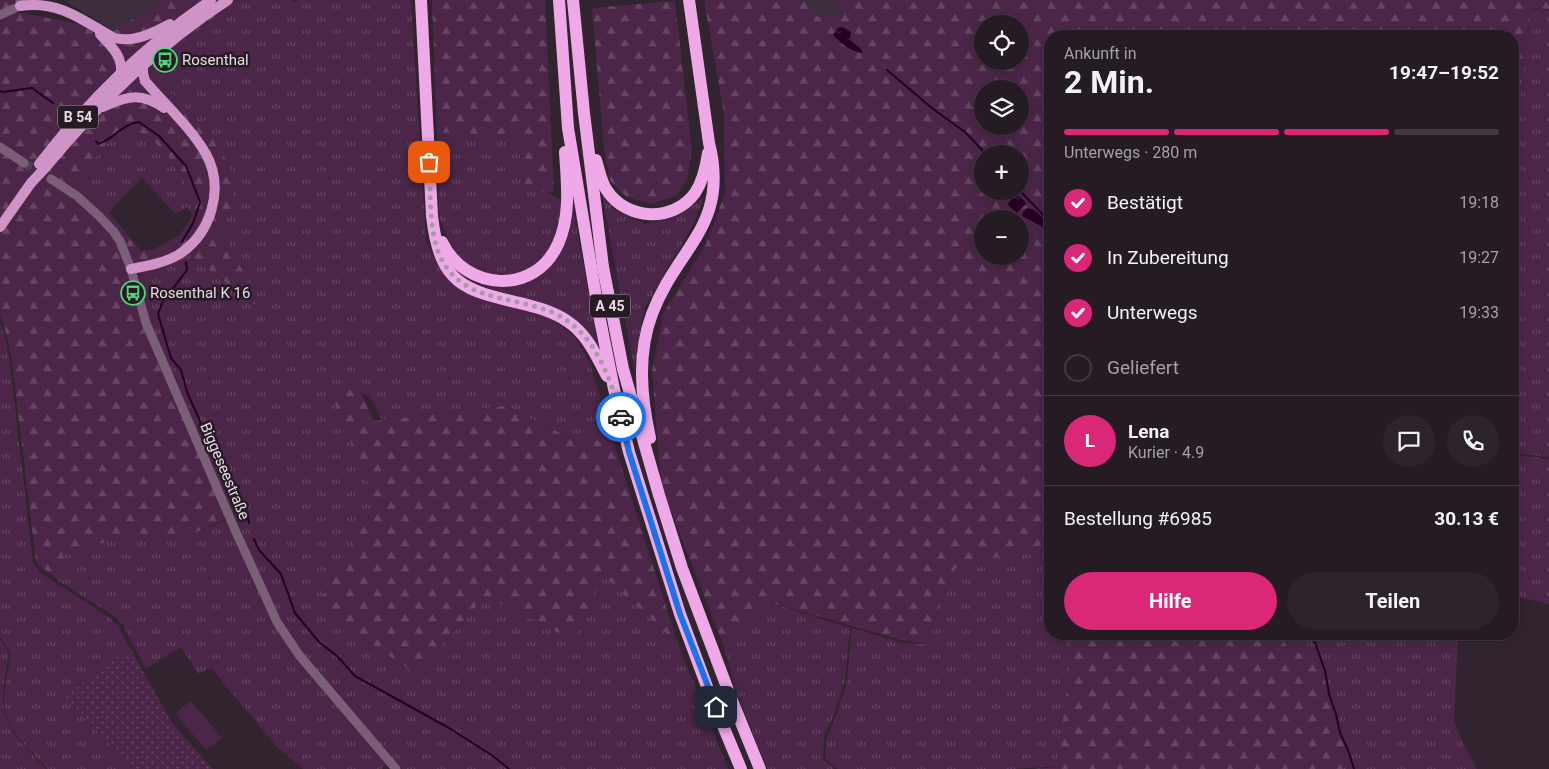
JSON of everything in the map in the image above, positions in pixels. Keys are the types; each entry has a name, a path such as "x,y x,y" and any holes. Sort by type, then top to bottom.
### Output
{"highway":[{"path":"421,0 432,216 439,254 447,268 458,280 479,293 540,308 566,320 590,344 614,389"},
{"name":"A 45","path":"559,0 568,128 599,315 614,389 629,452 680,614 709,692 741,769"},
{"name":"A 45","path":"573,0 584,113 604,277 623,369 682,568 760,769"},
{"path":"659,495 658,469 644,400 642,369 644,349 648,328 657,302 700,232 708,213 714,183 713,163 690,0"},
{"path":"584,113 603,183 616,201 636,212 650,215 664,213 678,208 689,199 701,182 709,143"},
{"path":"432,216 445,249 455,262 467,272 497,281 513,280 534,272 551,256 559,242 564,225 567,189 564,145 568,128"}],"main road":[{"name":"B 54","path":"43,166 63,134 121,72 191,14 211,0"},
{"name":"B 54","path":"0,227 43,166 98,109 143,65 228,0"},
{"path":"20,3 54,6 76,16 114,38 131,40 157,31 191,14"},
{"path":"90,25 119,56 122,62 121,72"},
{"path":"131,269 154,265 178,255 195,241 205,227 212,212 214,183 212,169 200,144 145,81 143,65"},
{"path":"98,109 121,98 134,96 155,102 178,120"}],"street":[{"path":"0,15 20,3"},
{"path":"0,147 24,163"},
{"name":"Biggeseestraße","path":"51,179 77,196 113,231 120,241 131,269 146,323 277,622 299,655 396,769"}],"shaded area":[{"path":"64,0 164,0 114,31"},
{"path":"803,0 835,0 845,15 841,18 830,16 818,17"}],"green space":[{"path":"0,0 17,0 17,12 114,31 164,0 238,0 149,70 215,139 232,171 232,208 219,227 265,312 187,253 133,271 143,325 227,518 188,536 150,534 63,550 60,582 36,562 12,363 0,315","holes":["136,132 147,134 179,168 188,192 193,215 180,235 153,250 140,250 112,216 73,184 106,144"]},
{"path":"238,0 291,0 293,2 298,0 411,0 426,241 437,263 451,280 550,317 575,337 590,363 609,428 580,442 504,406 382,420 370,396 327,383 376,505 316,607 416,674 485,596 573,640 604,576 678,644 728,769 402,769 301,652 280,620 145,311 139,272 187,253 264,311 219,227 232,208 215,139 149,70"},
{"path":"432,0 545,0 554,191 525,189 518,138 437,132"},
{"path":"704,0 803,0 818,17 831,16 841,18 844,15 835,0 1549,0 1549,9 1532,8 1519,101 1519,30 1044,30 1044,545 954,569 925,643 905,641 772,603 732,635 724,647 661,485 652,371 663,314 706,244 725,193 724,114"},
{"path":"675,1 692,151 687,180 675,196 651,204 627,197 610,181 604,149 592,8"},
{"path":"1532,9 1549,10 1549,457 1519,454 1519,101"},
{"path":"136,132 147,134 179,168 188,192 193,215 187,207 176,214 142,178 108,213 73,184 106,144"},
{"path":"437,132 518,138 525,189 547,192 573,207 599,353 581,323 552,307 488,288 467,277 439,217"},
{"path":"602,194 615,210 645,224 678,216 704,197 693,225 645,307 638,343 635,373"},
{"path":"0,322 10,364 33,563 45,576 110,618 118,626 130,648 65,696 132,769 48,769 19,738 8,720 5,710 4,699 11,653 0,637"},
{"path":"327,383 361,393 374,421 504,406 579,442 609,428 678,644 604,576 573,640 485,596 416,674 316,607 376,505"},
{"path":"1519,456 1549,459 1549,604 1519,597"},
{"path":"227,520 256,588 274,623 388,763 381,769 303,769 278,748 211,668 198,674 181,647 146,669 123,625 114,616 60,582 63,550 150,534 188,536"},
{"path":"1044,545 1044,640 1071,640 1071,655 1058,766 1014,769 838,769 825,758 827,736 836,716 847,681 852,628 904,643 925,644 954,569"},
{"path":"771,603 850,628 845,680 834,715 824,735 823,759 834,769 768,769 738,697 724,647 732,635"},
{"path":"0,639 9,653 3,693 4,710 7,720 17,738 46,769 0,769"},
{"path":"1071,640 1283,640 1291,655 1315,650 1345,740 1344,769 1034,769 1057,767 1071,655"},
{"path":"1283,640 1458,640 1454,720 1461,739 1477,769 1344,769 1345,740 1315,650 1291,656"},
{"path":"130,648 172,723 213,769 132,769 65,696"},
{"path":"191,701 222,738 206,750 175,713"}],"water":[{"path":"842,27 851,32 850,40 863,53 850,49 833,35 838,28"},
{"path":"1011,200 1024,200 1026,204 1020,210 1014,210 1008,205"},
{"path":"1027,208 1033,209 1044,219 1044,228 1029,220 1029,210 1025,210"}],"waterway":[{"path":"887,70 933,109 965,132 977,145"},
{"path":"0,91 32,88 53,103"},
{"path":"96,141 98,144 104,142 127,126 139,122 159,136 186,166 200,202 193,223 182,242"},
{"path":"1029,200 1044,216"},
{"path":"186,262 187,270 162,303 158,314 171,358 181,370 187,392 207,440 213,446 213,455 224,472 226,490 236,503 247,512 249,523"},
{"path":"254,539 259,550 281,574 295,613 319,642 337,656 355,676 449,728 493,756 509,769"},
{"path":"1314,640 1325,671 1329,694 1340,733 1354,769"}],"tunnel":[{"path":"24,163 51,179"}],"way so far":[{"path":"429,162 435,240 439,254 447,268 464,285 479,293 549,311 573,325 585,337 595,352 614,389 621,417"}],"place":[{"name":"Rosenthal","path":"165,60"},
{"name":"Rosenthal K 16","path":"133,293"}],"route":[{"path":"621,417 629,452 680,614 716,707"}]}
